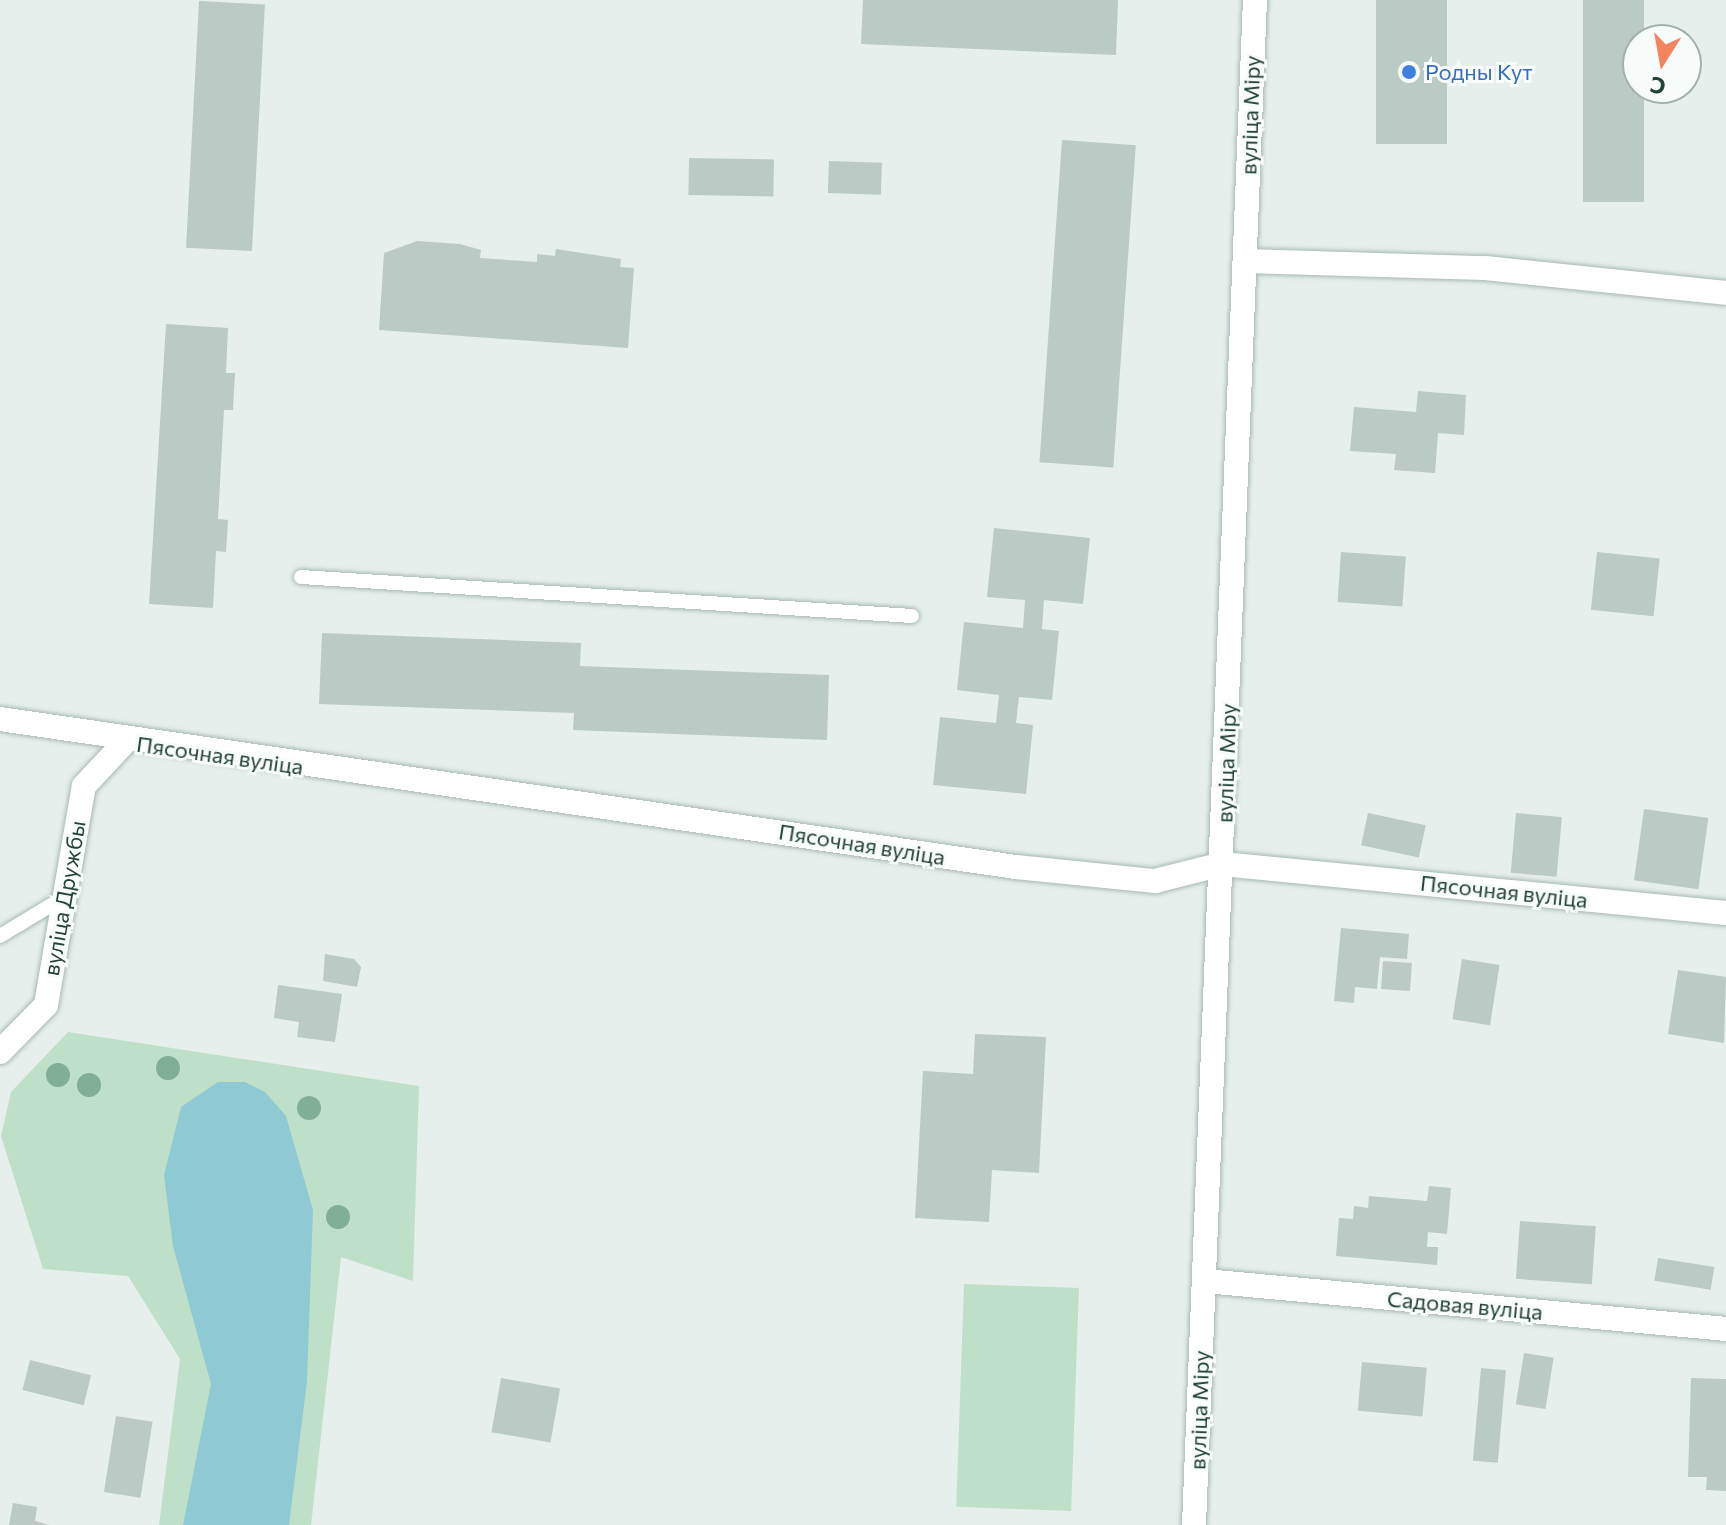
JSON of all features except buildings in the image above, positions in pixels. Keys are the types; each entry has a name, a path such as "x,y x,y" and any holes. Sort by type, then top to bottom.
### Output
{"street":[{"name":"вуліца Міру","path":"1194,1525 1255,0"},
{"path":"1245,261 1485,268 1726,293"},
{"name":"Пясочная вуліца","path":"0,719 126,741 1016,867 1155,881 1222,864 1726,913"},
{"name":"вуліца Дружбы","path":"0,1052 46,1005 61,899 84,786 126,741"},
{"name":"Садовая вуліца","path":"1205,1281 1726,1329"}],"lane":[{"path":"301,577 912,616"},
{"path":"0,936 61,899"}],"green space":[{"path":"68,1032 419,1086 413,1281 341,1257 311,1525 159,1525 180,1359 128,1276 43,1269 1,1136 11,1092"},
{"path":"964,1284 1079,1288 1071,1511 956,1507"}],"water":[{"path":"218,1082 245,1082 265,1092 286,1116 313,1210 307,1381 289,1525 183,1525 211,1384 173,1246 164,1175 181,1107"}],"place":[{"name":"Родны Кут","path":"1409,72"}]}
